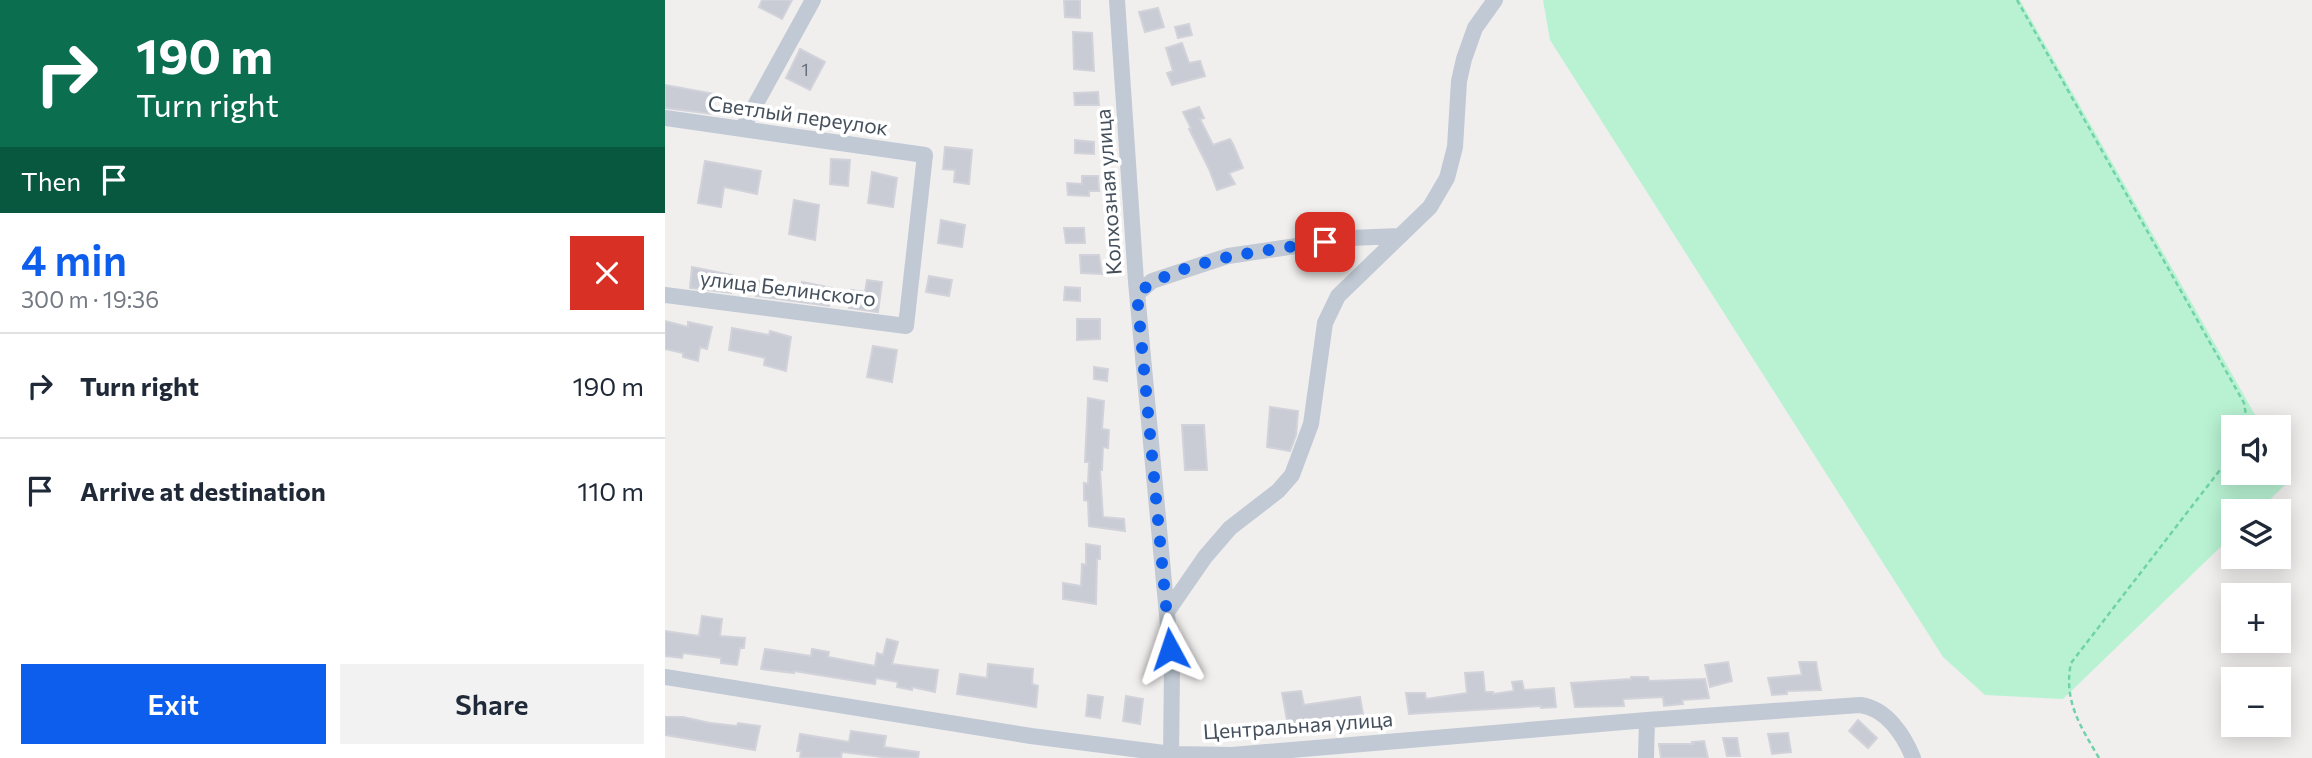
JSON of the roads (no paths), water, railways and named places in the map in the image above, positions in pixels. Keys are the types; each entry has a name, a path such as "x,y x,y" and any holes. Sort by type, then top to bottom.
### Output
{"street":[{"path":"742,129 813,0"},
{"name":"Колхозная улица","path":"1117,0 1137,294 1172,668 1171,756"},
{"path":"1167,612 1205,557 1230,528 1278,491 1292,475 1311,424 1325,323 1338,296 1430,207 1447,178 1455,147 1459,80 1464,59 1475,28 1495,0"},
{"name":"Светлый переулок","path":"665,118 925,155 906,326"},
{"path":"1137,294 1152,281 1228,256 1350,238 1399,236"},
{"name":"улица Белинского","path":"665,295 906,326"},
{"name":"Центральная улица","path":"665,677 1171,756 1232,755 1860,705 1877,709 1906,742 1913,758"},
{"path":"1646,758 1647,720"}]}
